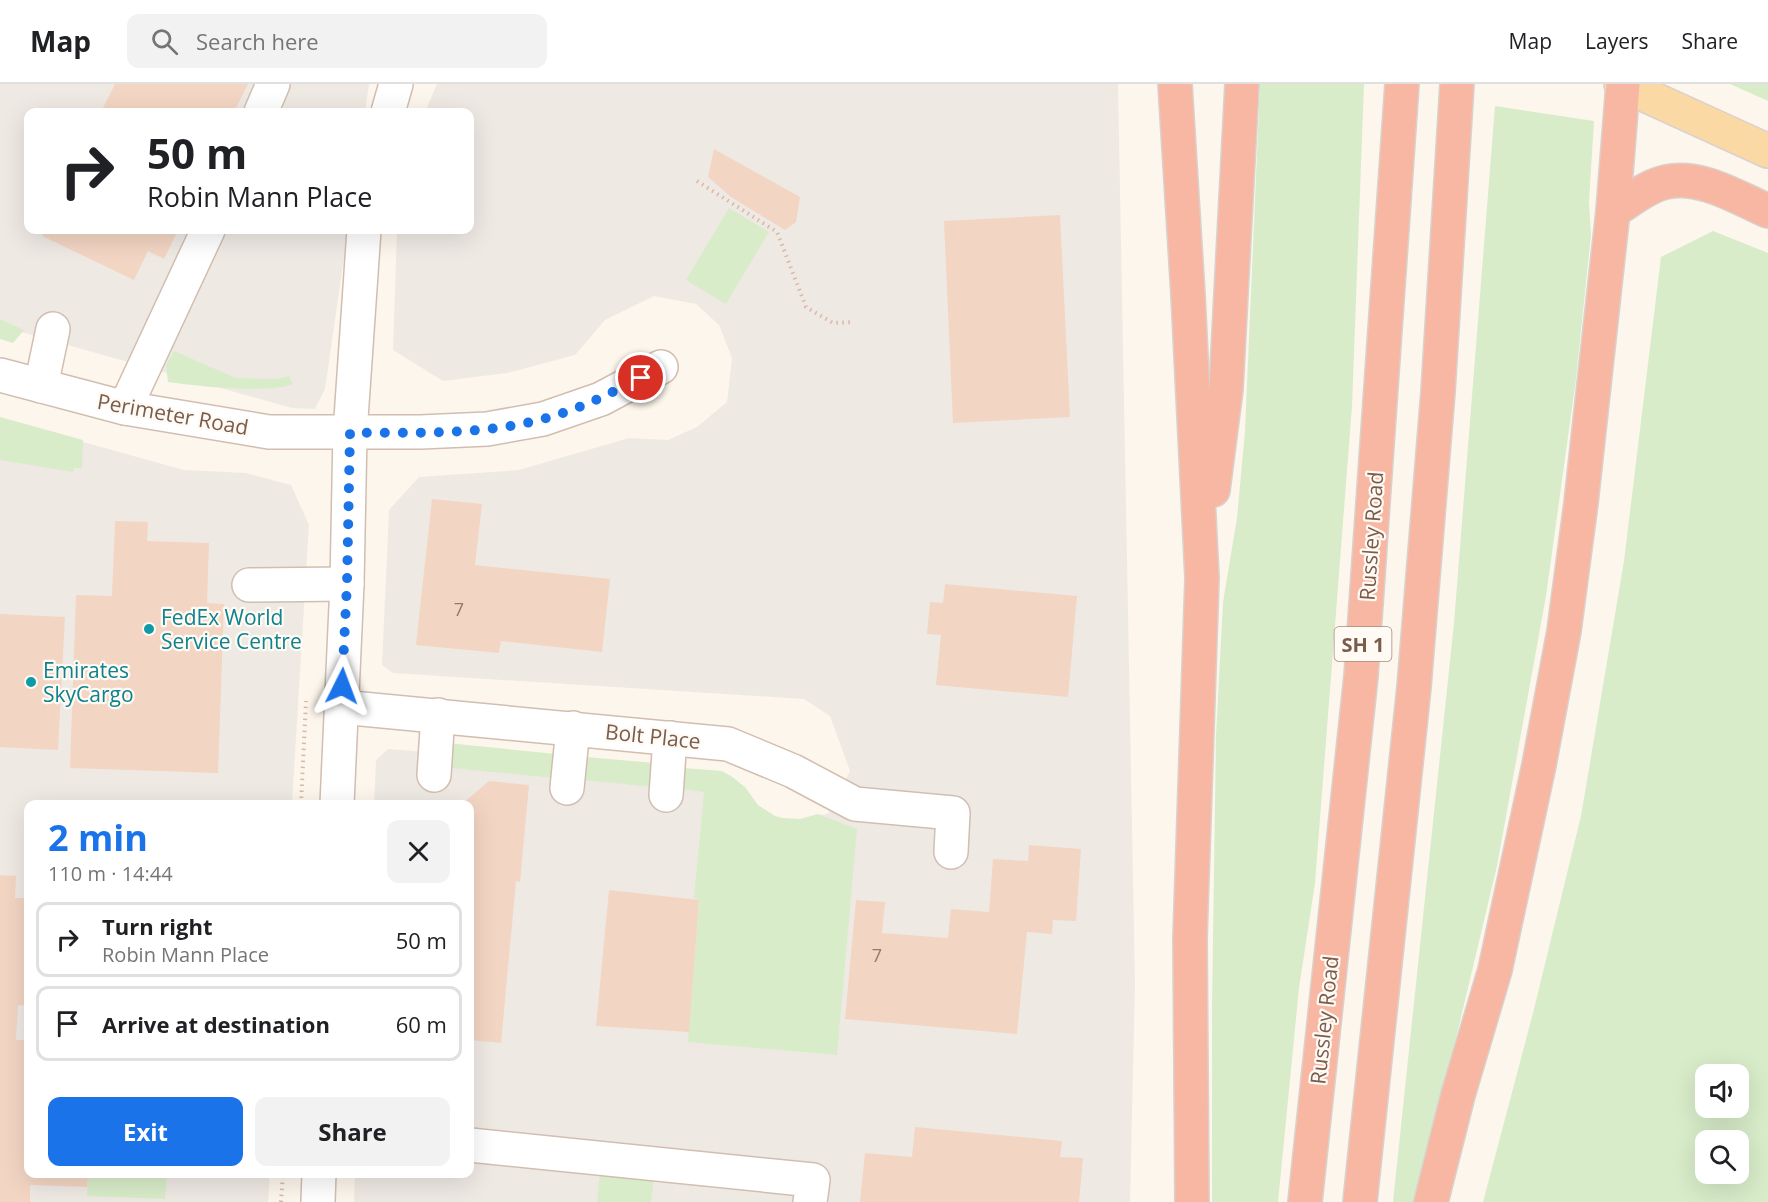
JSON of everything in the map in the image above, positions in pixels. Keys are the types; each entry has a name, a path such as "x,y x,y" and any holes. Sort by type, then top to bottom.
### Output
{"highway":[{"path":"1175,84 1202,578 1190,938 1192,1202"},
{"path":"1202,578 1226,389 1242,84"},
{"name":"Russley Road","path":"1305,1202 1361,676 1402,84"},
{"path":"1431,1202 1458,1095 1495,970 1542,754 1564,631 1613,211 1622,84"},
{"name":"SH 1","path":"1360,1202 1415,675 1438,392 1456,90"},
{"path":"1613,211 1643,192 1666,182 1685,181 1716,189 1768,211"}],"main road":[{"path":"1622,84 1768,151"}],"street":[{"path":"263,108 273,84"},
{"path":"389,108 396,84"},
{"path":"125,408 206,234"},
{"path":"337,800 347,584 350,433 364,234"},
{"path":"41,386 53,329"},
{"name":"Perimeter Road","path":"0,375 125,408 269,432 458,432 517,425 568,412 601,399 661,367"},
{"path":"249,585 347,584"},
{"name":"Bolt Place","path":"341,707 728,744 793,771 855,804 953,813 951,852"},
{"path":"434,775 438,716"},
{"path":"567,788 573,729"},
{"path":"666,795 670,738"},
{"path":"474,1145 813,1180 810,1202"},
{"path":"318,1202 320,1178"}],"path":[{"path":"697,181 777,232 806,307 833,323 854,322"},
{"path":"301,800 306,701"},
{"path":"281,1202 283,1178"}],"shaded area":[{"path":"0,84 369,84 366,108 24,108 24,234 347,234 325,389 315,409 292,408 0,326"},
{"path":"437,84 1118,84 1135,984 1130,1202 354,1202 355,1178 474,1178 474,800 374,800 376,760 388,749 718,774 763,815 795,826 828,813 850,771 830,716 804,699 393,673 382,665 389,510 419,477 519,470 629,438 668,440 697,427 727,402 732,358 719,325 696,304 654,296 605,320 575,355 507,373 443,381 393,350 397,234 474,234 474,108 427,108"},
{"path":"0,419 184,470 246,473 291,485 309,525 292,800 24,800 24,1178 270,1178 268,1202 0,1202"}],"green space":[{"path":"1260,84 1364,84 1352,406 1315,883 1299,988 1278,1202 1212,1202 1216,736 1223,602 1237,518 1245,431"},
{"path":"1730,84 1768,84 1768,101"},
{"path":"1495,106 1594,121 1589,201 1591,235 1576,379 1546,596 1497,866 1417,1202 1393,1202 1454,623"},
{"path":"729,208 769,232 726,304 686,280"},
{"path":"1713,231 1768,253 1768,1202 1483,1202 1533,1013 1581,816 1624,561 1661,257"},
{"path":"0,319 24,330 13,343 0,339"},
{"path":"174,351 236,378 277,379 289,376 293,384 250,389 168,382 166,365"},
{"path":"0,417 83,440 82,468 74,468 73,472 0,460"},
{"path":"447,743 556,754 554,778 451,768"},
{"path":"586,757 655,763 654,787 584,780"},
{"path":"684,768 722,771 745,787 758,805 775,816 800,819 818,814 857,829 837,1055 688,1042 699,900 694,898 704,792 682,789"},
{"path":"601,1164 654,1178 651,1202 597,1202"},
{"path":"88,1178 167,1178 165,1199 87,1196"}],"building":[{"path":"115,84 248,84 236,108 103,108"},
{"path":"714,149 800,197 796,222 785,230 731,197 708,177"},
{"path":"1060,215 1070,417 953,423 944,221"},
{"path":"43,234 176,234 164,259 148,251 134,280 42,236"},
{"path":"432,499 482,504 475,565 610,579 602,652 501,641 499,653 416,645"},
{"name":"FedEx World Service Centre","path":"115,521 148,522 147,541 209,543 207,603 224,604 218,773 70,768 76,595 112,596"},
{"path":"945,584 1077,596 1068,697 936,685 941,635 927,634 930,602 943,603"},
{"name":"Emirates SkyCargo","path":"0,614 65,617 58,750 0,747"},
{"path":"489,781 529,785 520,882 516,881 501,1043 474,1040 474,800 467,800"},
{"path":"1029,845 1081,849 1076,921 1053,920 1052,934 1027,932 1017,1034 845,1019 856,900 885,902 882,933 948,938 951,909 989,912 993,859 1028,861"},
{"path":"0,875 16,876 15,898 24,898 24,1006 18,1005 16,1040 24,1040 24,1178 88,1178 87,1187 30,1185 30,1202 0,1202"},
{"path":"609,890 699,900 689,1032 596,1026"},
{"path":"915,1127 1062,1141 1060,1157 1083,1158 1079,1202 860,1202 865,1153 912,1157"}],"place":[{"name":"FedEx World Service Centre","path":"149,629"},
{"name":"Emirates SkyCargo","path":"31,682"}],"route":[{"path":"342,686 350,433 458,432 517,425 568,412 601,399 641,378"}]}
